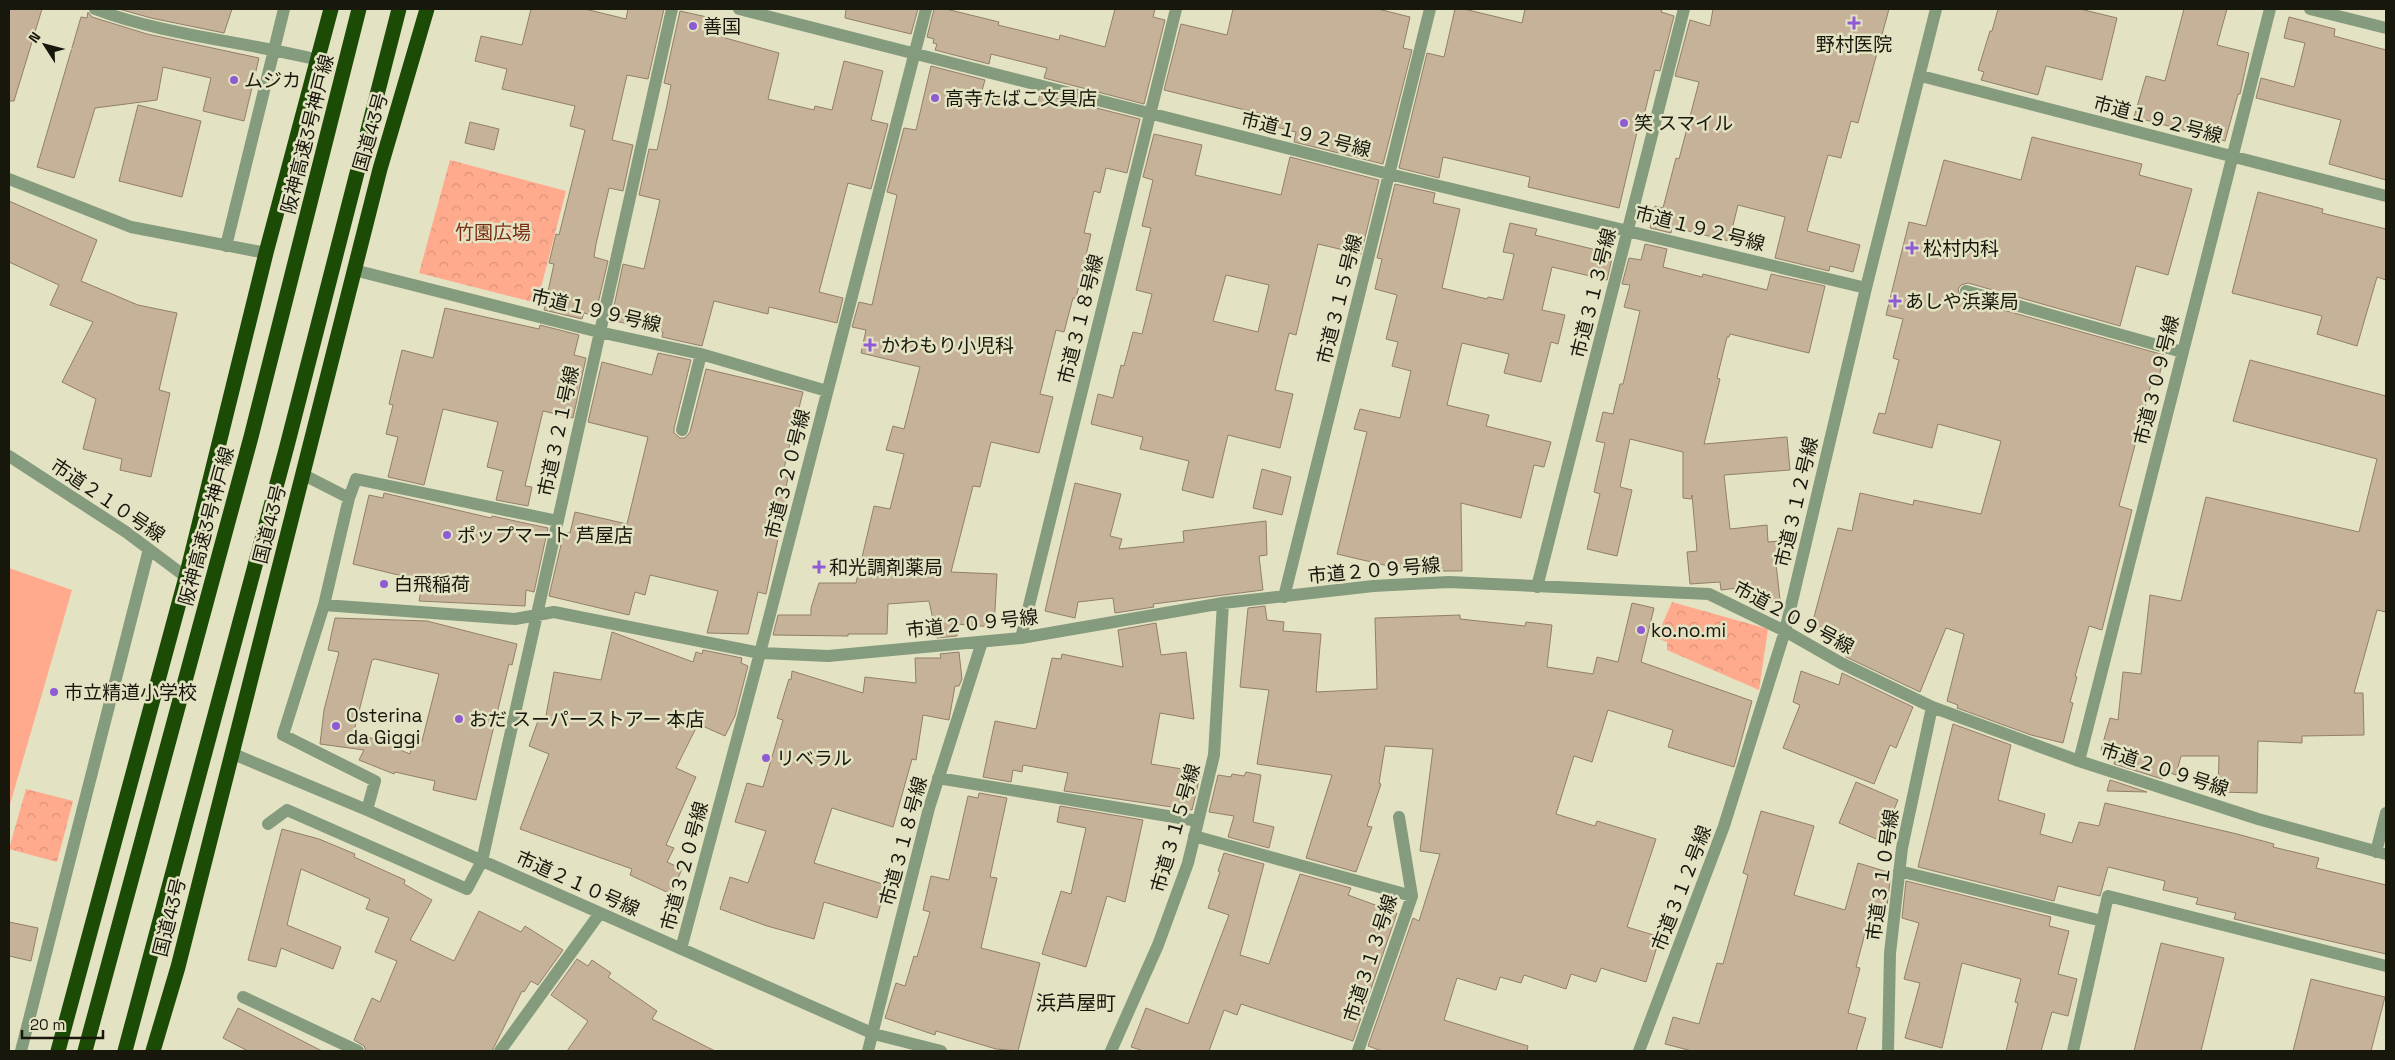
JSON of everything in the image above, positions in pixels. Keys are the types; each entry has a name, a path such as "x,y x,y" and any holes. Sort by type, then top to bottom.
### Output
{"highway":[{"path":"58,1051 186,577 266,253 331,9"},
{"name":"阪神高速3号神戸線","path":"84,1051 251,437 359,9"},
{"path":"125,1051 287,446 399,9"},
{"name":"国道43号","path":"153,1051 178,967 380,168 427,9"}],"street":[{"path":"95,9 130,22 273,48 318,60"},
{"path":"226,246 284,9"},
{"name":"市道３２１号線","path":"268,824 287,810 467,889 482,861 672,9"},
{"name":"市道１９２号線","path":"739,9 915,52 1389,174 1866,288"},
{"name":"市道３２０号線","path":"681,949 760,653 926,9"},
{"name":"市道３１８号線","path":"1022,638 1176,9"},
{"name":"市道３１５号線","path":"1284,598 1430,9"},
{"name":"市道３１３号線","path":"1537,587 1684,9"},
{"name":"市道３１２号線","path":"1639,1051 1724,826 1785,631 1866,288 1921,76 1936,9"},
{"name":"市道３０９号線","path":"2080,761 2270,9"},
{"path":"2310,9 2386,28"},
{"name":"市道１９２号線","path":"1921,76 2232,158 2386,196"},
{"path":"9,179 131,227 266,253"},
{"name":"市道１９９号線","path":"354,270 599,332 701,354 827,391"},
{"path":"1966,291 2182,352"},
{"path":"682,430 701,354"},
{"name":"市道２１０号線","path":"9,456 126,532 186,577"},
{"path":"302,474 349,498"},
{"path":"367,810 375,781 283,735 324,605 349,498 356,479 558,521"},
{"path":"22,1051 149,549"},
{"name":"市道２０９号線","path":"324,605 515,619 554,612 760,653 828,656 1022,638 1223,603 1284,598 1373,586 1449,582 1709,594 1785,631 1841,663 1932,707 2080,761 2258,819 2381,853"},
{"name":"市道３１５号線","path":"1111,1051 1158,945 1188,863 1214,755 1223,603"},
{"name":"市道３１８号線","path":"868,1051 874,1034 929,808 982,642"},
{"name":"市道３１０号線","path":"1888,1051 1890,953 1899,871 1902,848 1932,707"},
{"name":"市道２１０号線","path":"231,753 367,810 874,1034 941,1051"},
{"path":"938,778 1198,821"},
{"path":"2381,853 2386,813"},
{"name":"市道３１３号線","path":"1358,1051 1412,896 1399,817"},
{"path":"1194,836 1412,896"},
{"path":"1899,871 2102,921"},
{"path":"2073,1051 2108,896 2386,966"},
{"path":"500,1051 600,913"},
{"path":"243,997 358,1051"}],"green space":[{"name":"竹園広場","path":"450,160 566,191 537,303 419,273"},
{"path":"9,568 72,590 9,808"},
{"path":"1672,602 1768,629 1759,690 1667,650 1667,642 1656,638"},
{"path":"26,789 73,801 57,862 9,849"}],"building":[{"path":"9,9 42,9 14,101 9,101"},
{"path":"119,9 232,9 224,33 151,18"},
{"path":"531,9 585,9 626,19 628,9 664,9 648,79 627,75 612,140 633,145 623,191 609,188 596,244 594,257 608,261 595,316 584,313 582,319 544,310 554,264 549,263 556,234 559,235 585,130 570,126 575,106 502,89 507,69 475,61 481,36 522,45"},
{"path":"846,9 918,9 911,34 845,18"},
{"path":"934,9 946,9 999,22 998,25 1059,40 1060,35 1105,47 1115,9 1155,9 1153,17 1165,20 1144,104 1044,78 1047,68 991,54 989,64 935,50 937,44 933,43 934,39 927,37"},
{"path":"1233,9 1378,9 1410,17 1403,48 1412,50 1383,164 1294,142 1296,132 1276,127 1278,118 1164,90 1181,24 1227,35"},
{"path":"1455,9 1464,9 1522,23 1525,9 1662,9 1661,12 1674,16 1660,71 1655,70 1641,128 1638,128 1619,208 1528,187 1530,177 1443,157 1439,178 1399,168 1427,53 1444,57"},
{"path":"1713,9 1889,9 1858,123 1851,121 1841,158 1828,155 1807,231 1860,245 1853,272 1830,266 1829,271 1775,258 1785,217 1738,205 1729,241 1672,227 1671,233 1650,228 1655,206 1663,208 1676,158 1679,159 1699,82 1675,76 1690,20 1710,26"},
{"path":"1998,9 2080,9 2117,18 2102,80 2046,66 2038,95 1981,80 1984,72 1978,70"},
{"path":"2184,9 2227,9 2217,45 2249,53 2240,94 2238,94 2225,141 2134,117 2146,76 2165,81"},
{"path":"680,11 725,21 722,37 779,53 768,99 814,110 815,106 832,110 844,61 883,71 871,120 888,124 871,189 848,183 819,292 843,298 837,323 769,307 768,314 714,301 702,346 662,337 663,332 611,320 623,264 644,269 660,200 639,195 649,149 657,150 671,85 664,83"},
{"path":"88,12 92,17 147,34 259,58 244,121 203,111 211,78 163,67 157,100 95,108 74,178 37,167 81,17 87,18"},
{"path":"2289,17 2335,29 2334,36 2386,50 2386,180 2329,164 2341,120 2256,98 2261,78 2294,87 2305,43 2284,38"},
{"path":"931,66 985,80 981,94 1037,108 1040,94 1140,119 1127,173 1106,168 1100,193 1094,191 1084,233 1091,234 1076,298 1073,298 1064,332 1056,330 1040,394 1053,397 1039,453 991,442 980,487 973,486 951,572 997,574 994,627 956,624 957,636 937,638 929,601 888,604 887,634 848,634 848,636 773,635 778,615 811,615 811,608 819,583 856,583 874,506 890,509 904,454 886,450 893,426 904,429 920,367 861,353 866,330 852,327 859,302 872,305 897,195 887,192 904,128 916,130"},
{"path":"138,105 201,121 182,197 119,181"},
{"path":"470,122 499,129 494,150 465,143"},
{"path":"1154,134 1202,145 1195,175 1281,195 1290,157 1379,180 1361,254 1318,244 1296,335 1289,333 1275,390 1293,394 1280,448 1228,435 1213,498 1182,490 1189,461 1140,449 1143,437 1091,424 1098,394 1113,398 1121,365 1124,366 1133,332 1142,334 1152,294 1136,290 1151,228 1142,226 1153,180 1143,177","holes":["1226,275 1269,285 1258,332 1213,321"]},
{"path":"2032,137 2142,164 2139,175 2192,189 2168,275 2136,266 2120,326 1968,283 1961,285 1958,289 1960,296 1964,299 2164,355 2157,386 2151,384 2119,506 2132,510 2102,630 2089,626 2075,676 2077,677 2070,702 2073,703 2063,743 2031,735 1957,708 1958,705 1947,701 1964,634 1946,628 1920,692 1846,657 1851,637 1811,628 1838,528 1852,531 1860,493 1913,505 1914,500 1981,514 2001,441 1938,424 1932,448 1873,433 1879,413 1885,414 1899,360 1893,358 1903,319 1886,315 1909,222 1926,226 1944,160 2021,180"},
{"path":"1395,184 1435,193 1433,203 1460,209 1442,288 1487,299 1488,297 1503,300 1514,254 1503,252 1510,223 1537,229 1535,235 1613,254 1607,280 1552,267 1542,310 1565,315 1558,344 1551,342 1541,382 1504,373 1509,354 1462,343 1447,405 1489,415 1486,426 1551,442 1544,467 1534,465 1521,518 1461,503 1462,571 1426,571 1427,575 1337,554 1367,432 1354,429 1360,409 1400,418 1411,371 1392,366 1398,342 1386,339 1397,295 1375,289 1382,259 1377,258"},
{"path":"2258,192 2323,209 2322,213 2386,229 2386,280 2377,277 2357,346 2317,334 2322,316 2232,293"},
{"path":"9,201 97,240 81,281 138,305 177,313 159,390 170,393 151,477 120,470 122,459 83,449 96,399 62,382 93,322 50,305 59,285 9,262"},
{"path":"1645,244 1667,249 1663,267 1702,277 1703,274 1767,290 1771,274 1825,286 1809,353 1730,334 1727,337 1717,378 1720,379 1704,444 1787,437 1790,470 1724,475 1730,529 1767,525 1768,542 1779,541 1782,563 1776,563 1780,600 1749,603 1747,587 1721,590 1720,582 1690,584 1687,552 1697,551 1692,495 1691,499 1683,498 1683,452 1630,439 1620,487 1632,490 1617,556 1587,549 1600,494 1594,492 1605,443 1596,441 1603,412 1613,414 1620,384 1623,384 1640,311 1624,307 1630,285 1622,284 1629,258 1641,260"},
{"path":"445,308 539,329 540,325 579,335 574,355 586,358 573,418 543,411 525,486 532,487 528,506 496,500 503,471 487,467 498,422 443,409 424,485 388,477 398,437 386,434 393,405 389,404 402,350 433,358"},
{"path":"658,353 691,360 674,428 674,433 680,438 685,438 690,432 706,369 803,392 782,476 788,478 786,487 789,488 766,594 758,592 748,634 707,633 718,591 650,575 645,595 635,592 629,615 549,596 564,532 570,533 575,512 627,524 648,437 588,422 602,362 652,375"},
{"path":"2250,360 2386,396 2386,612 2377,610 2354,693 2363,693 2364,735 2302,736 2302,743 2258,741 2257,793 2218,792 2219,756 2181,756 2176,775 2164,771 2162,779 2114,764 2116,755 2101,750 2110,718 2118,720 2123,672 2141,674 2150,595 2181,601 2206,497 2359,532 2377,459 2233,421"},
{"path":"1262,469 1291,477 1282,515 1253,508"},
{"path":"1075,483 1121,494 1110,536 1122,539 1119,549 1184,542 1183,531 1266,521 1267,555 1259,556 1263,590 1153,604 1154,607 1115,613 1113,598 1078,602 1075,618 1045,611"},
{"path":"384,493 491,518 492,516 548,528 534,592 526,590 525,606 419,601 423,581 353,564 369,495 383,498"},
{"path":"1632,603 1654,608 1641,662 1752,701 1734,767 1668,747 1673,730 1608,710 1592,762 1574,756 1556,814 1595,826 1597,821 1656,839 1627,927 1660,937 1646,982 1601,968 1596,982 1571,974 1566,989 1524,975 1521,983 1500,977 1496,990 1457,978 1444,1020 1528,1046 1527,1051 1382,1051 1368,1046 1413,918 1419,921 1440,854 1420,851 1433,749 1385,746 1379,783 1381,784 1367,826 1372,827 1356,872 1306,858 1332,775 1257,764 1269,690 1240,687 1248,608 1265,606 1267,620 1284,622 1283,631 1321,634 1316,692 1377,689 1375,618 1460,615 1460,619 1525,626 1526,622 1552,625 1547,667 1593,674 1597,657 1618,662"},
{"path":"335,618 427,621 517,644 512,665 509,664 476,800 433,790 435,781 395,772 394,774 359,760 364,750 320,744 324,710 339,652 328,650","holes":["375,659 439,674 422,741 413,739 410,754 354,731 372,660"]},
{"path":"1156,623 1161,655 1186,652 1194,719 1160,713 1151,764 1201,772 1192,810 1064,791 1068,773 1023,765 1022,772 1013,770 1011,782 983,777 995,721 1036,729 1052,658 1061,659 1062,654 1123,667 1118,630"},
{"path":"612,632 693,662 696,652 702,654 703,650 742,658 741,663 748,666 735,716 725,736 698,724 676,768 696,777 666,845 674,848 667,862 682,869 671,894 630,875 632,869 520,829 549,754 529,746 539,718 545,721 554,672 601,680"},
{"path":"959,652 962,679 959,686 955,686 949,720 923,715 916,760 912,759 893,827 832,808 814,863 886,885 877,918 824,902 814,939 767,926 720,909 730,877 748,883 766,831 735,822 747,783 763,787 783,720 777,718 789,679 791,680 792,671 863,693 865,677 916,683 915,658 941,658 940,654"},
{"path":"1801,671 1839,685 1842,673 1913,707 1896,748 1890,745 1874,784 1783,748 1800,705 1793,702"},
{"path":"1953,724 2011,745 1998,800 2045,814 2040,834 2072,843 2079,822 2099,826 2105,803 2274,844 2273,847 2319,858 2316,868 2386,885 2386,954 2234,919 2236,913 2196,904 2198,898 2163,890 2165,881 2108,867 2100,896 2058,886 2054,901 1918,867"},
{"path":"1246,772 1261,775 1253,822 1274,827 1269,848 1228,837 1234,816 1209,812 1218,775 1231,777 1232,774 1244,776"},
{"path":"2110,780 2147,792 2107,791"},
{"path":"1856,782 1898,800 1881,841 1839,823"},
{"path":"979,793 1007,798 990,877 997,878 981,948 1040,963 1018,1051 996,1049 936,1031 935,1035 885,1018 896,983 905,986 914,956 917,957 930,912 923,910 931,876 949,880 968,796 978,798"},
{"path":"1060,806 1143,820 1125,902 1107,896 1086,967 1042,954 1061,891 1071,894 1086,828 1057,822"},
{"path":"1761,811 1814,826 1794,895 1845,910 1858,863 1891,873 1886,914 1871,911 1856,967 1860,968 1848,1013 1866,1018 1856,1051 1692,1051 1665,1044 1673,1017 1699,1024 1717,963 1723,964 1748,875 1743,873"},
{"path":"282,829 319,839 355,854 354,857 405,880 404,884 432,900 410,940 454,961 479,911 521,932 525,926 563,950 538,985 531,981 524,992 522,991 492,1051 366,1051 364,1046 354,1040 372,998 380,1002 397,961 375,952 389,918 366,909 370,899 301,869 287,925 341,947 333,969 281,948 276,967 248,960"},
{"path":"1224,853 1264,864 1240,955 1269,964 1300,874 1351,888 1348,895 1397,913 1353,1041 1241,1004 1237,1015 1224,1010 1209,1051 1144,1051 1131,1047 1146,1008 1188,1024 1229,915 1208,908"},
{"path":"1906,881 2051,917 2049,926 2069,931 2058,974 2077,979 2068,1016 2052,1012 2041,1051 2006,1051 2018,1003 2015,1002 2021,979 1962,963 1942,1048 1905,1038 1920,983 1904,979 1919,923 1902,918"},
{"path":"9,922 38,928 31,961 9,956"},
{"path":"2161,943 2224,958 2201,1051 2134,1051"},
{"path":"577,959 588,966 592,960 611,973 608,977 657,1011 652,1019 715,1051 567,1051 588,1021 551,995"},
{"path":"2311,979 2385,997 2371,1051 2293,1051"},
{"path":"238,1008 322,1051 248,1051 223,1038"}],"place":[{"name":"野村医院","path":"1854,23"},
{"name":"善国","path":"693,26"},
{"name":"ムジカ","path":"234,80"},
{"name":"高寺たばこ文具店","path":"935,98"},
{"name":"笑 スマイル","path":"1624,123"},
{"name":"松村内科","path":"1912,248"},
{"name":"あしや浜薬局","path":"1895,301"},
{"name":"かわもり小児科","path":"870,345"},
{"name":"ポップマート 芦屋店","path":"447,535"},
{"name":"和光調剤薬局","path":"819,567"},
{"name":"白飛稲荷","path":"384,584"},
{"name":"ko.no.mi","path":"1641,630"},
{"name":"市立精道小学校","path":"54,692"},
{"name":"おだ スーパーストアー 本店","path":"459,719"},
{"name":"Osterina da Giggi","path":"336,726"},
{"name":"リベラル","path":"766,758"}],"district":[{"name":"浜芦屋町","path":"1076,1003"}]}
